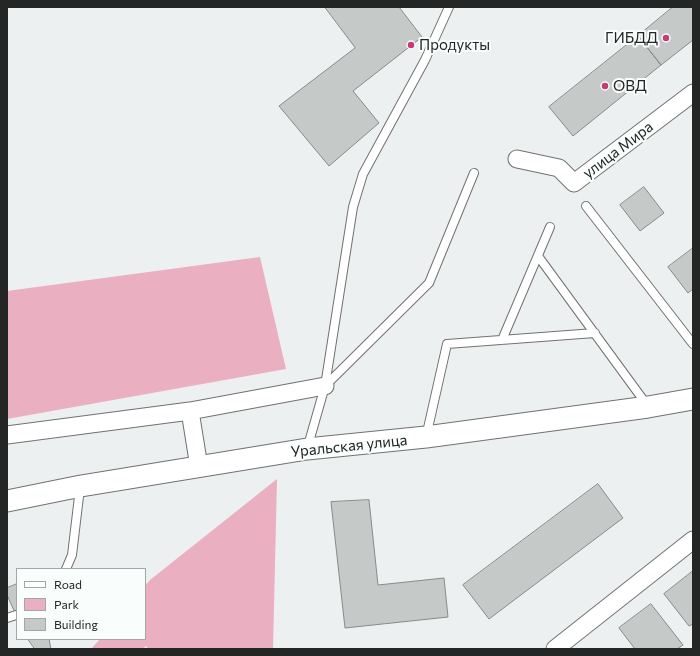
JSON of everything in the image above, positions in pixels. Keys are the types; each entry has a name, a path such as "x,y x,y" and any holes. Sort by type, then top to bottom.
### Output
{"street":[{"name":"улица Мира","path":"517,159 559,168 574,183 693,93"},
{"path":"7,435 190,411 325,386"},
{"name":"Уральская улица","path":"7,501 80,486 307,449 426,437 648,407 693,399"},
{"path":"190,411 198,467"},
{"path":"555,649 693,540"}],"lane":[{"path":"307,449 325,386 353,207 363,174 425,60 449,7"},
{"path":"325,386 429,283 474,173"},
{"path":"586,206 693,344"},
{"path":"502,340 550,227"},
{"path":"538,256 648,407"},
{"path":"426,437 447,344 595,334"},
{"path":"66,568 72,555 80,486"},
{"path":"7,618 16,614"}],"green space":[{"path":"260,257 286,369 7,419 7,291"},
{"path":"277,479 273,649 148,649 146,646 143,649 91,649 99,640 146,640 146,585 150,580"}],"building":[{"path":"325,7 399,7 422,37 353,91 379,123 329,166 279,106 355,48"},
{"name":"ГИБДД","path":"673,7 693,7 693,40 661,65 638,36"},
{"name":"ОВД","path":"638,36 661,65 573,136 549,107"},
{"path":"644,187 664,213 640,231 620,205"},
{"path":"692,249 693,289 688,293 668,267"},
{"path":"598,484 623,518 489,619 463,585"},
{"path":"369,500 378,585 444,578 448,617 345,628 331,502"},
{"path":"693,571 693,624 689,626 664,594"},
{"path":"16,584 16,615 7,595 7,588"},
{"path":"651,604 683,645 677,649 635,649 619,628"},
{"path":"29,640 49,640 51,649 35,649"}],"place":[{"name":"ГИБДД","path":"666,38"},
{"name":"Продукты","path":"411,45"},
{"name":"ОВД","path":"605,86"}]}
